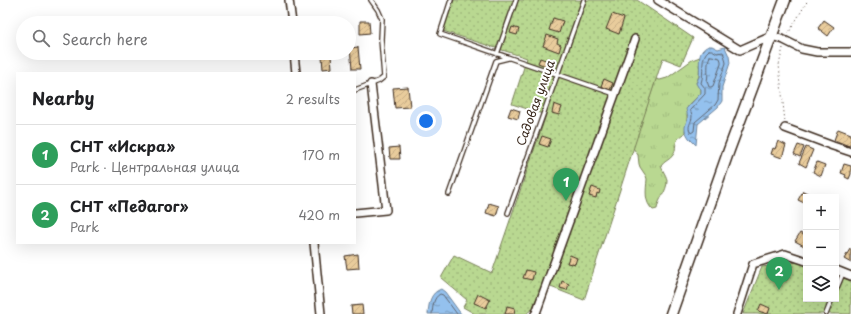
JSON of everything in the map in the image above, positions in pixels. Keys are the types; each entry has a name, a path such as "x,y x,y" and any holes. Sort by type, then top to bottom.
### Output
{"main road":[{"path":"671,314 729,150 785,0"}],"street":[{"path":"290,0 291,16"},
{"path":"658,0 740,50 772,36 802,49 817,52 851,52"},
{"path":"535,314 635,39"},
{"path":"295,60 296,72"},
{"path":"356,213 386,210 371,84"},
{"path":"785,128 851,152"},
{"path":"314,244 321,314"},
{"path":"740,313 753,264 785,254 803,260"},
{"path":"839,272 851,276"}],"lane":[{"path":"356,90 379,81 384,77 381,39 382,19 371,0"},
{"path":"451,0 440,34 612,93 613,100"},
{"path":"497,54 516,0"},
{"name":"Садовая улица","path":"508,212 584,0"},
{"path":"449,194 496,61 509,58"},
{"path":"826,314 831,302"}],"path":[{"path":"785,128 779,65 784,40 808,0"}],"green space":[{"path":"454,0 637,0 693,38 681,65 663,58 584,300 543,284 532,309 526,314 475,314 463,307 467,300 441,278 454,255 492,273 546,115 512,104 527,58 443,31"},
{"path":"700,57 699,76 696,83 701,89 701,93 688,106 685,132 677,141 674,154 661,166 666,177 667,185 657,209 653,210 647,200 647,179 640,167 638,155 633,148 656,79 660,80 667,78 692,60"},
{"path":"798,262 803,263 803,302 839,302 839,276 851,281 851,314 743,314 762,267"}],"water":[{"path":"709,46 718,49 725,47 730,63 722,87 722,101 718,107 698,124 696,145 685,131 688,117 686,109 701,93 701,89 696,83 699,77 700,55 705,48"},
{"path":"441,289 445,292 461,314 428,314 432,296"}],"building":[{"path":"612,14 624,18 619,34 606,29"},
{"path":"553,18 563,21 559,33 549,30"},
{"path":"824,20 834,27 828,36 818,28"},
{"path":"360,21 369,21 370,33 360,34"},
{"path":"512,27 519,29 517,35 510,33"},
{"path":"547,35 558,39 557,43 561,45 559,52 543,46"},
{"path":"356,47 358,47 360,69 352,69 351,60 356,60"},
{"path":"540,58 548,61 546,66 538,63"},
{"path":"322,60 331,60 332,68 323,69"},
{"path":"604,79 613,83 610,90 601,86"},
{"path":"408,87 410,107 395,108 393,88"},
{"path":"554,104 562,107 559,115 552,113"},
{"path":"511,108 520,111 518,119 508,116"},
{"path":"838,129 851,134 851,142 849,146 834,140"},
{"path":"542,136 551,139 548,147 539,144"},
{"path":"778,141 786,145 782,158 771,154"},
{"path":"798,145 804,147 800,157 794,154"},
{"path":"399,147 400,159 390,159 389,148"},
{"path":"806,147 813,150 806,167 799,163"},
{"path":"817,162 825,165 821,176 813,172"},
{"path":"844,164 851,166 851,174 849,179 845,177 846,175 841,173"},
{"path":"592,187 600,190 599,194 597,193 596,198 589,196"},
{"path":"803,191 809,194 803,194 803,202 798,200"},
{"path":"489,203 499,206 496,216 486,213"},
{"path":"800,233 803,234 803,245 795,241"},
{"path":"851,249 851,263 844,259"},
{"path":"358,254 359,268 347,269 345,256"},
{"path":"570,255 577,258 575,264 567,263"},
{"path":"526,270 534,272 532,280 523,278"},
{"path":"778,270 789,274 787,280 776,276"},
{"path":"562,281 569,284 567,290 560,288"},
{"path":"478,294 490,300 486,308 474,303"},
{"path":"761,304 770,308 768,314 758,311"},
{"path":"362,305 363,314 352,314 351,306"},
{"path":"507,306 515,308 514,314 505,314"}],"place":[{"name":"СНТ «Искра»","path":"566,201"},
{"name":"СНТ «Педагог»","path":"779,290"}]}
